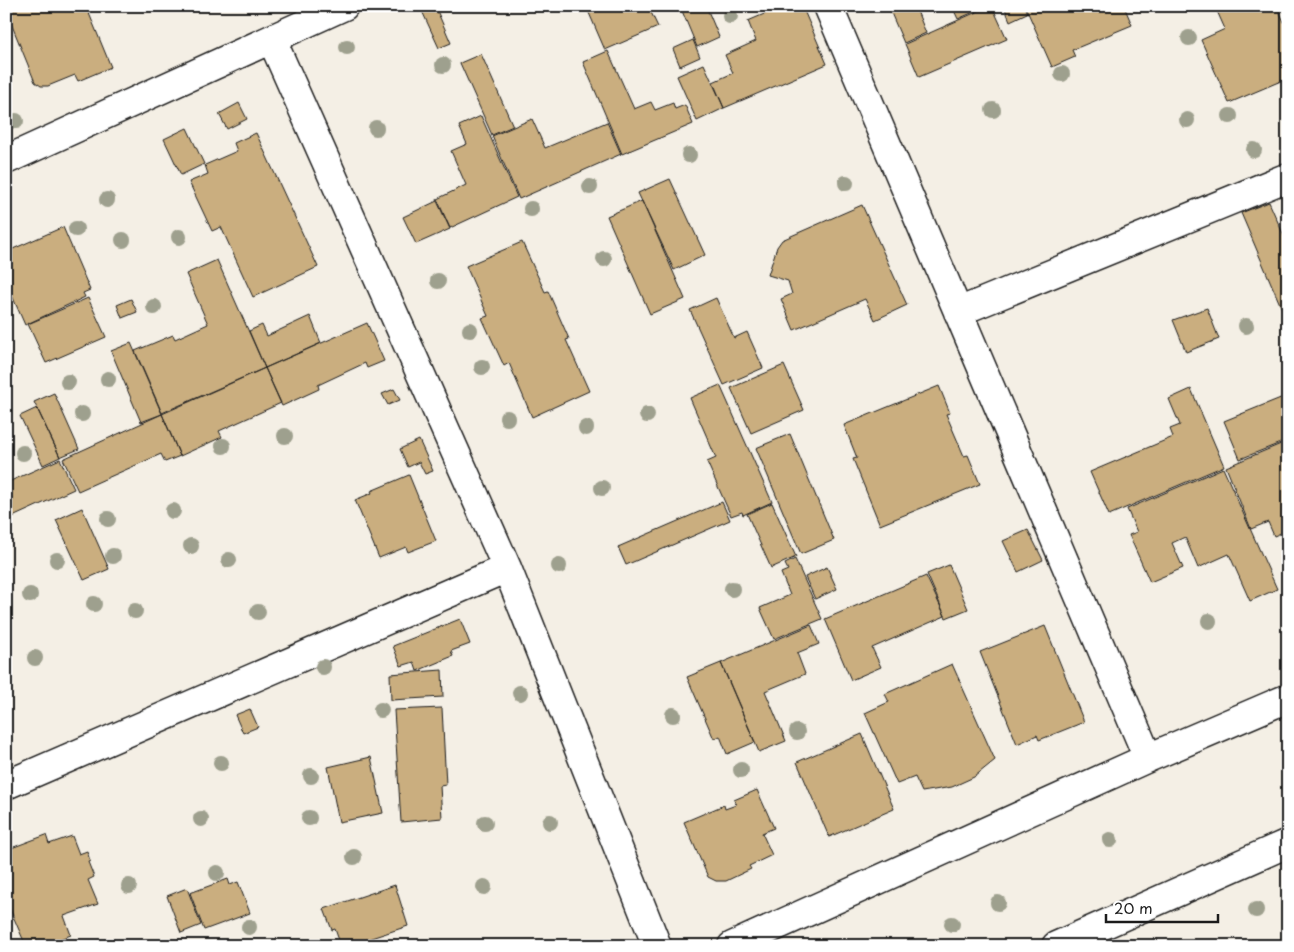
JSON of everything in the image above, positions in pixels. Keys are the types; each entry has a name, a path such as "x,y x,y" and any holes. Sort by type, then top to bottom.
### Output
{"street":[{"path":"6,160 344,6"},
{"path":"828,6 1148,758"},
{"path":"272,40 507,568 657,946"},
{"path":"958,312 1288,176"},
{"path":"6,785 507,568"},
{"path":"732,946 1148,758 1288,698"},
{"path":"1056,946 1288,843"}],"building":[{"path":"6,6 86,6 111,67 78,81 75,75 48,86 41,86 35,82 6,11"},
{"path":"435,6 451,43 439,48 422,11"},
{"path":"586,6 648,6 658,27 605,50"},
{"path":"680,6 706,6 719,37 697,47"},
{"path":"783,6 802,6 827,64 724,108 713,82 733,73 725,55 756,41 748,21"},
{"path":"888,6 915,6 926,33 904,43"},
{"path":"952,6 987,6 958,19"},
{"path":"992,6 1007,39 919,77 905,44"},
{"path":"1004,6 1024,6 1027,13 1010,21"},
{"path":"1025,6 1124,6 1132,25 1072,50 1075,57 1052,67"},
{"path":"1227,6 1277,6 1288,31 1288,78 1229,103 1201,40 1225,29 1217,11"},
{"path":"693,40 700,57 680,66 673,49"},
{"path":"608,51 634,109 651,102 655,110 673,103 675,109 685,105 693,124 622,154 583,62"},
{"path":"481,54 513,126 492,135 460,63"},
{"path":"704,64 724,108 697,121 677,76"},
{"path":"239,103 247,119 227,129 219,114"},
{"path":"481,116 517,197 450,228 437,199 466,185 451,151 467,144 459,126"},
{"path":"532,119 545,148 607,122 621,154 519,199 492,136"},
{"path":"187,128 204,164 181,175 164,139"},
{"path":"256,133 318,267 253,297 221,227 212,231 189,182 208,174 205,165 237,151 234,143"},
{"path":"670,179 705,255 674,270 638,193"},
{"path":"437,201 450,229 416,244 403,217"},
{"path":"642,201 685,299 650,314 607,216"},
{"path":"1269,202 1288,245 1288,323 1241,213"},
{"path":"862,205 907,305 875,320 865,299 794,330 781,299 792,294 788,281 768,275 777,247 782,240"},
{"path":"63,227 90,290 83,293 85,297 25,325 6,282 6,252"},
{"path":"522,242 545,292 548,291 569,339 566,340 589,391 532,417 509,363 504,366 482,318 488,316 466,266"},
{"path":"217,260 265,368 162,413 135,351 173,335 175,339 208,324 186,274"},
{"path":"88,298 106,337 46,363 28,324"},
{"path":"716,298 734,338 747,332 763,368 724,385 690,310"},
{"path":"131,299 137,312 122,318 117,305"},
{"path":"1207,308 1219,339 1186,352 1173,320"},
{"path":"310,316 321,343 265,368 249,331 262,325 267,336"},
{"path":"367,323 384,361 367,368 365,363 318,385 319,389 282,406 265,368"},
{"path":"131,343 162,414 141,422 111,351"},
{"path":"784,365 804,410 751,433 731,388"},
{"path":"265,368 281,403 219,431 222,437 180,456 162,414"},
{"path":"720,385 772,502 743,515 742,512 731,516 707,462 716,458 690,398"},
{"path":"939,386 950,413 946,414 964,456 968,455 980,484 880,525 853,459 857,458 844,425"},
{"path":"394,389 400,400 388,405 382,394"},
{"path":"1191,389 1224,466 1109,515 1090,472 1173,437 1170,429 1180,425 1169,399"},
{"path":"54,393 79,449 60,457 34,402"},
{"path":"1288,395 1288,440 1240,459 1224,421"},
{"path":"37,408 60,457 43,465 20,416"},
{"path":"162,414 180,456 165,462 161,454 78,491 63,459"},
{"path":"790,434 834,540 801,554 756,448"},
{"path":"419,440 433,471 425,474 419,462 408,467 400,449"},
{"path":"1288,441 1288,530 1274,536 1268,522 1251,529 1226,467"},
{"path":"60,459 74,489 6,520 6,483"},
{"path":"1223,468 1277,589 1250,601 1229,554 1198,568 1185,537 1172,543 1183,568 1150,582 1129,535 1137,532 1127,509"},
{"path":"409,475 436,541 408,552 406,547 379,558 355,500"},
{"path":"722,502 730,520 626,565 618,547"},
{"path":"772,503 796,557 771,568 747,514"},
{"path":"82,508 109,569 84,580 56,520"},
{"path":"1028,530 1043,560 1018,572 1003,541"},
{"path":"795,559 822,619 774,639 760,608 790,595 781,573 788,570 785,564"},
{"path":"949,565 968,609 946,618 927,574"},
{"path":"827,567 837,589 815,599 805,577"},
{"path":"926,576 945,616 872,648 881,667 851,680 825,619"},
{"path":"460,619 470,644 451,651 453,656 417,671 414,662 401,666 393,646"},
{"path":"811,625 819,644 797,653 805,674 765,691 786,741 759,752 721,663"},
{"path":"1045,626 1084,722 1039,740 1037,735 1017,744 980,652"},
{"path":"721,663 755,742 727,754 720,736 714,739 687,677"},
{"path":"952,664 995,760 974,777 952,787 922,792 915,777 897,784 865,713 889,702 885,694"},
{"path":"442,670 443,697 391,700 390,674"},
{"path":"442,708 446,785 440,786 442,818 401,822 394,710"},
{"path":"250,709 258,727 243,733 235,715"},
{"path":"862,734 894,809 829,837 797,762"},
{"path":"371,757 383,813 339,822 328,767"},
{"path":"757,790 774,828 762,833 772,855 749,866 751,869 726,881 716,881 708,877 684,822 724,805 725,809 736,805 734,800"},
{"path":"46,835 49,844 72,836 79,854 87,851 90,861 88,862 94,877 88,880 98,904 64,916 71,935 41,946 26,946 6,900 6,850"},
{"path":"228,879 230,885 238,882 250,913 204,930 190,893"},
{"path":"395,885 408,926 362,941 363,946 341,946 335,929 332,930 324,909"},
{"path":"187,888 201,925 181,933 167,896"}]}
